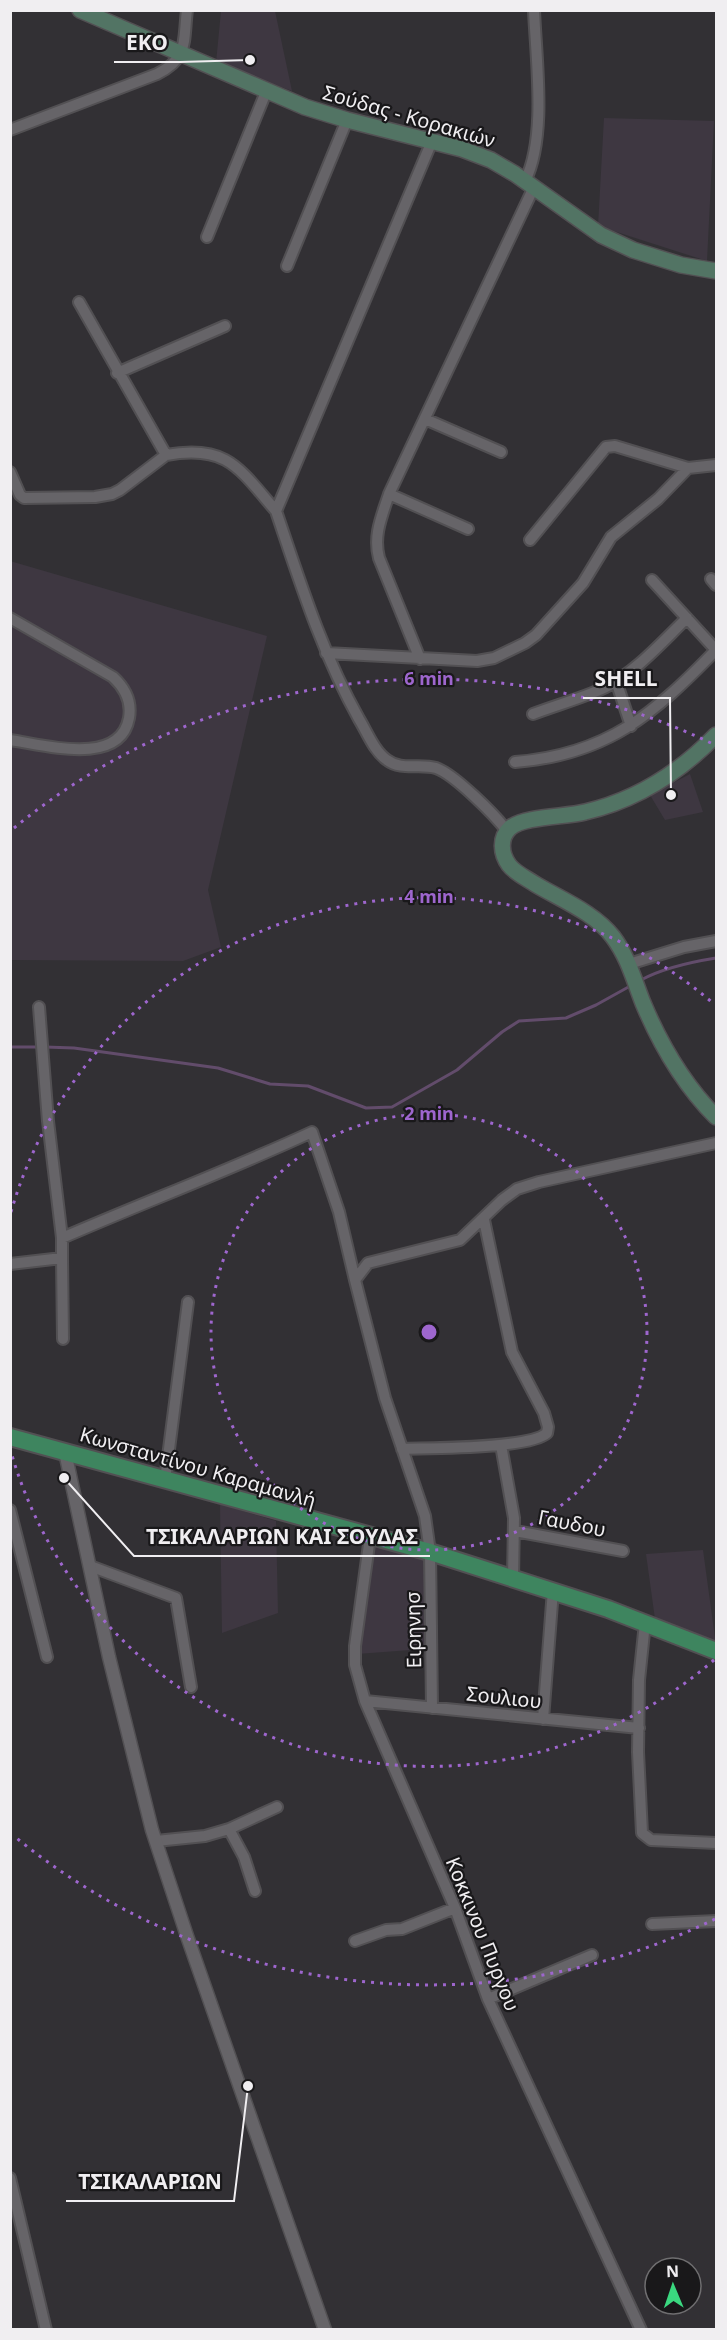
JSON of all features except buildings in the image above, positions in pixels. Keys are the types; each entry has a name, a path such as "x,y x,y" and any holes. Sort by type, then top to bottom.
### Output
{"main road":[{"name":"Σούδας - Κορακιών","path":"80,10 266,92 347,120 462,149 491,160 530,184 600,235 633,250 681,265 717,271"},
{"path":"717,735 697,755 667,778 634,797 586,812 522,822 507,831 502,849 509,864 528,880 602,926 612,935 630,968 660,1042 687,1084 717,1117"},
{"name":"Κωνσταντίνου Καραμανλή","path":"10,1437 430,1552 553,1590 717,1651"}],"street":[{"path":"10,130 157,74 174,64 181,55 187,10"},
{"path":"420,659 376,545 377,532 389,494 530,184 538,131 534,10"},
{"path":"207,237 266,92"},
{"path":"287,266 347,120"},
{"path":"276,511 432,141"},
{"path":"79,302 117,373 166,455"},
{"path":"117,373 225,326"},
{"path":"425,419 501,452"},
{"path":"530,540 606,447 615,446 688,468 717,465"},
{"path":"10,472 20,495 24,498 95,497 120,490 166,455 196,451 212,453 232,464 276,511 315,627 343,691 377,750 393,764 436,768 446,774 492,812 507,831"},
{"path":"326,653 484,661 525,643 583,583 611,537 658,499 688,468"},
{"path":"389,494 468,529"},
{"path":"515,762 551,759 575,752 599,744 632,726 666,698 716,650 652,580"},
{"path":"10,618 113,677 124,688 130,709 124,733 107,746 79,749 10,740"},
{"path":"533,714 592,693 616,681 656,648 687,618"},
{"path":"616,681 632,726"},
{"path":"630,968 684,947 717,941"},
{"path":"39,1007 48,1121 62,1238 63,1339"},
{"name":"Ειρηνησ","path":"62,1238 145,1202 227,1171 312,1132 339,1212 385,1398 425,1516 430,1552 432,1708"},
{"path":"355,1280 368,1263 460,1240 484,1220 502,1200 517,1189 539,1182 717,1143"},
{"path":"402,1449 501,1445 540,1438 547,1433 548,1426 544,1413 512,1352 484,1220"},
{"path":"10,1264 62,1258"},
{"path":"165,1480 188,1302"},
{"path":"501,1445 513,1508 515,1531 513,1579"},
{"path":"65,1452 109,1657 156,1841 325,2330"},
{"path":"10,1510 47,1657"},
{"name":"Γαυδου","path":"515,1531 623,1551"},
{"name":"Κοκκινου Πυργου","path":"370,1537 355,1646 355,1665 365,1701 454,1908 488,1999 641,2330"},
{"path":"90,1566 176,1598 191,1687"},
{"path":"543,1719 553,1590"},
{"path":"645,1623 639,1680 638,1752 641,1826 646,1838 651,1840 717,1842"},
{"name":"Σουλιου","path":"365,1701 639,1728"},
{"path":"156,1841 205,1836 230,1829 277,1807"},
{"path":"230,1829 244,1857 255,1891"},
{"path":"355,1941 386,1930 402,1929 454,1908"},
{"path":"652,1924 717,1921"},
{"path":"488,1999 592,1954"},
{"path":"10,2178 46,2330"}],"shaded area":[{"path":"221,11 275,11 292,91 216,63"},
{"path":"604,118 714,121 707,261 598,226"},
{"path":"10,561 267,636 208,890 221,947 183,961 11,960"},
{"path":"690,774 703,812 665,820 650,795"},
{"path":"220,1504 276,1521 278,1613 222,1633"},
{"path":"369,1543 424,1560 424,1649 357,1654"},
{"path":"703,1550 716,1645 655,1619 646,1554"}],"waterway":[{"path":"641,980 677,966 716,958"},
{"path":"45,1047 74,1048 218,1068 270,1084 308,1086 366,1108 392,1107 457,1070 502,1032 519,1021 566,1018 632,985"},
{"path":"10,1047 39,1047"}],"place":[{"name":"EKO","path":"250,60"},
{"name":"SHELL","path":"671,795"},
{"name":"ΤΣΙΚΑΛΑΡΙΩΝ ΚΑΙ ΣΟΥΔΑΣ","path":"64,1478"},
{"name":"ΤΣΙΚΑΛΑΡΙΩΝ","path":"248,2086"}]}
